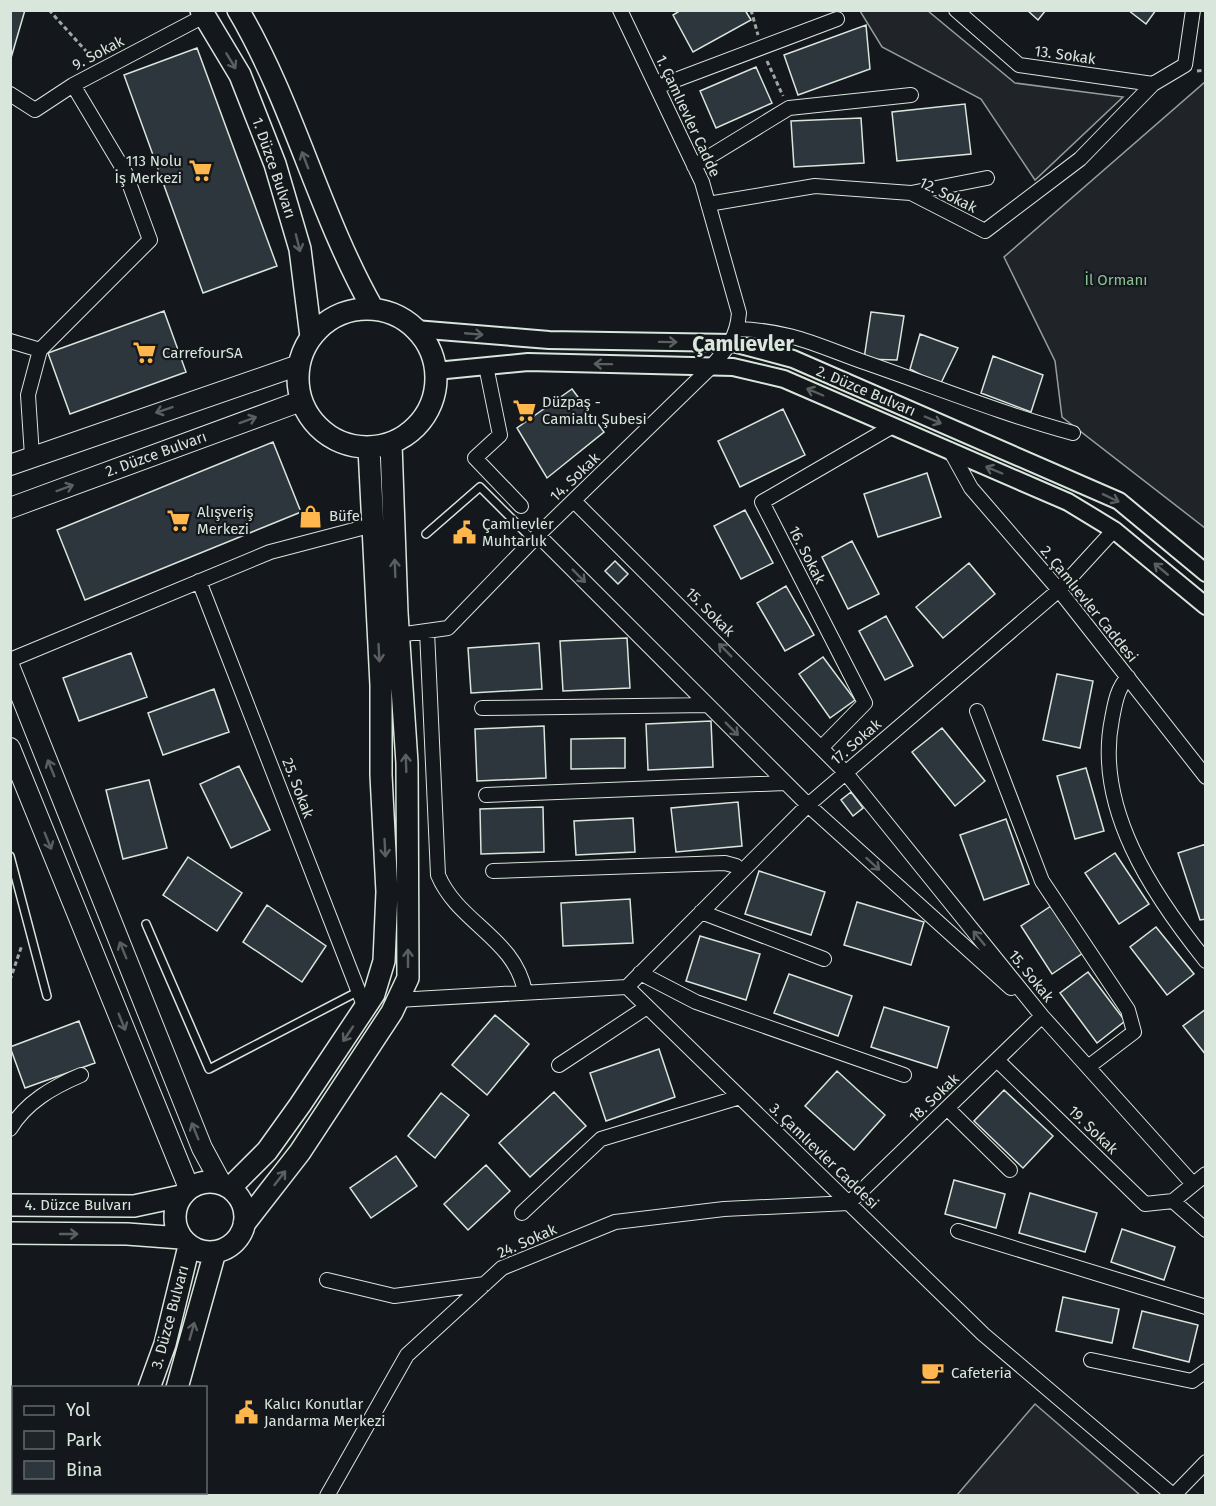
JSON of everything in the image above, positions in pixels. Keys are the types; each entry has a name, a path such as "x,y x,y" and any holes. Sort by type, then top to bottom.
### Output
{"main road":[{"name":"1. Düzce Bulvarı","path":"238,10 278,88 347,264 373,309"},
{"name":"1. Düzce Bulvarı","path":"203,13 240,75 275,164 300,249 311,337"},
{"path":"373,309 396,315 415,329 429,348 436,371 435,394 426,415 411,432 391,444 369,448 347,445 327,436 311,420 301,401 297,379 299,365 311,337 328,321 349,311 373,309"},
{"path":"10,465 299,365"},
{"name":"2. Düzce Bulvarı","path":"10,508 301,401"},
{"path":"225,1186 210,1181 185,1192 174,1217 185,1242 197,1250 215,1252 234,1243 244,1224 300,1152 397,1000 408,978 407,763 391,444"},
{"path":"225,1186 267,1151 362,999 374,994 384,961 387,892 369,448"},
{"path":"10,668 202,1148 225,1186 243,1204 244,1224"},
{"path":"10,748 185,1192"},
{"name":"4. Düzce Bulvarı","path":"10,1205 134,1206 185,1192"},
{"name":"4. Düzce Bulvarı","path":"10,1233 128,1234 185,1242"},
{"name":"3. Düzce Bulvarı","path":"150,1386 165,1344 185,1242"},
{"name":"3. Düzce Bulvarı","path":"178,1386 215,1252"}],"street":[{"name":"1. Çamlıevler Cadde","path":"620,10 694,166 708,204 739,313 735,336"},
{"name":"13. Sokak","path":"956,10 1019,65 1153,84"},
{"name":"12. Sokak","path":"708,204 815,186 911,193 985,231 1080,159 1153,84 1185,65 1193,10"},
{"name":"9. Sokak","path":"10,94 35,110 73,85 203,13"},
{"path":"657,87 837,19"},
{"path":"32,456 28,395 40,350 150,240 125,172 73,85"},
{"path":"694,166 789,108 910,95"},
{"path":"911,193 987,178"},
{"name":"2. Düzce Bulvarı","path":"415,329 549,340 735,336 1119,501 1206,573"},
{"path":"735,336 776,332 812,341 858,360 1073,433"},
{"name":"14. Sokak","path":"399,635 448,628 536,537 711,367 735,336"},
{"path":"10,341 40,350"},
{"name":"2. Düzce Bulvarı","path":"436,371 528,362 733,367 784,379 1068,502 1114,530 1206,606"},
{"path":"486,366 500,435 475,458 521,506"},
{"name":"16. Sokak","path":"821,748 865,703 762,502 894,426"},
{"name":"2. Çamlıevler Caddesi","path":"950,450 971,488 1059,590 1206,777"},
{"name":"15. Sokak","path":"574,501 845,772 1042,1016"},
{"path":"10,660 270,552 373,525"},
{"name":"17. Sokak","path":"627,987 808,805 1059,590 1114,530"},
{"name":"15. Sokak","path":"536,537 808,805 1042,1016"},
{"name":"25. Sokak","path":"199,581 362,999"},
{"path":"427,631 438,875 453,900 511,956 519,968 525,992"},
{"path":"1128,677 1120,686 1108,749 1109,773 1144,875 1206,961"},
{"path":"482,708 708,705"},
{"path":"977,711 1042,880 1128,1010 1134,1032 1088,1067"},
{"path":"486,795 785,783"},
{"path":"493,871 724,863 736,866 741,872"},
{"path":"701,912 824,959"},
{"path":"640,973 696,1002 904,1075"},
{"path":"397,1000 627,987"},
{"name":"3. Çamlıevler Caddesi","path":"627,987 983,1334 1174,1495"},
{"path":"559,1065 647,1007"},
{"path":"1042,1016 1193,1184"},
{"name":"18. Sokak","path":"849,1203 1042,1016"},
{"name":"19. Sokak","path":"997,1060 1145,1204 1173,1201"},
{"path":"10,1129 30,1105 44,1094 81,1075"},
{"path":"522,1213 601,1139 740,1097"},
{"path":"947,1108 1010,1170"},
{"path":"1206,1174 1173,1201 1206,1230"},
{"name":"24. Sokak","path":"327,1496 407,1355 502,1268 615,1222 724,1209 849,1203"},
{"path":"958,1231 1206,1307"},
{"path":"327,1280 394,1296 485,1284"},
{"path":"1091,1360 1192,1381 1206,1371"},
{"path":"1174,1495 1206,1462"},
{"path":"150,1494 158,1496"}],"lane":[{"path":"426,534 480,487 536,537"},
{"path":"10,856 46,996"},
{"path":"146,924 209,1069 362,999"}],"path":[{"path":"49,10 103,70"},
{"path":"10,980 24,938 30,931"}],"green space":[{"path":"860,11 928,11 1015,83 1123,97 1035,180 981,99 882,47"},
{"name":"İl Ormanı","path":"1205,82 1205,528 1062,417 1055,361 1004,257"},
{"path":"1035,1404 1140,1495 957,1495"}],"building":[{"path":"10,10 25,10 11,58 10,57"},
{"path":"681,10 745,10 751,20 693,52 673,15"},
{"path":"1027,10 1046,10 1038,20"},
{"path":"1128,10 1156,10 1146,24"},
{"path":"866,25 870,69 798,95 784,55"},
{"name":"113 Nolu İş Merkezi","path":"197,48 277,266 203,293 124,75"},
{"path":"756,67 772,103 716,128 700,91"},
{"path":"965,104 971,154 897,161 892,112"},
{"path":"861,118 864,163 794,167 791,121"},
{"path":"164,311 186,372 70,414 48,353"},
{"path":"871,312 904,316 897,360 864,359"},
{"path":"920,334 958,348 940,385 910,369"},
{"path":"993,356 1043,375 1031,412 981,393"},
{"path":"572,389 604,432 547,478 517,428"},
{"path":"783,409 805,455 740,487 718,441"},
{"name":"Alışveriş Merkezi","path":"273,442 301,512 85,600 57,530"},
{"path":"927,473 941,517 878,537 864,494"},
{"path":"745,510 773,563 741,579 714,526"},
{"path":"852,541 879,594 848,609 822,557"},
{"path":"615,561 628,574 618,584 605,571"},
{"path":"969,563 995,594 943,638 916,607"},
{"path":"786,586 814,635 785,651 757,603"},
{"path":"886,616 913,666 885,680 859,631"},
{"path":"627,638 630,688 563,691 560,641"},
{"path":"539,643 542,689 471,693 468,648"},
{"path":"131,653 147,697 79,721 63,678"},
{"path":"823,657 855,700 830,718 799,674"},
{"path":"1057,674 1093,681 1080,748 1043,740"},
{"path":"214,689 229,732 163,755 148,713"},
{"path":"711,721 713,767 648,770 646,724"},
{"path":"544,726 546,778 477,781 475,729"},
{"path":"942,728 985,781 955,806 912,752"},
{"path":"625,738 625,768 571,769 571,739"},
{"path":"239,766 270,830 231,848 200,784"},
{"path":"1086,768 1104,831 1075,839 1057,776"},
{"path":"149,780 167,848 123,859 106,790"},
{"path":"851,792 863,808 853,816 841,800"},
{"path":"738,802 742,846 676,852 671,808"},
{"path":"543,807 544,852 481,854 480,809"},
{"path":"633,818 635,852 576,855 574,821"},
{"path":"1006,819 1029,884 984,900 960,835"},
{"path":"1206,844 1206,919 1200,920 1178,853"},
{"path":"1115,853 1149,904 1119,924 1085,873"},
{"path":"188,857 242,893 217,931 163,895"},
{"path":"759,871 825,892 811,935 745,914"},
{"path":"630,899 633,943 563,946 561,903"},
{"path":"857,902 924,922 911,965 844,945"},
{"path":"267,905 326,946 302,982 243,942"},
{"path":"1051,906 1083,953 1052,974 1021,926"},
{"path":"1156,927 1194,974 1167,995 1130,947"},
{"path":"700,936 760,954 746,1000 686,981"},
{"path":"1088,972 1125,1021 1097,1043 1060,993"},
{"path":"789,974 852,996 838,1036 774,1013"},
{"path":"884,1007 949,1027 937,1068 871,1047"},
{"path":"1206,1009 1206,1055 1183,1026"},
{"path":"495,1015 529,1044 487,1095 452,1065"},
{"path":"79,1021 95,1063 25,1088 10,1047"},
{"path":"659,1049 675,1097 606,1121 590,1073"},
{"path":"837,1071 885,1115 854,1150 805,1106"},
{"path":"1004,1090 1053,1136 1023,1168 974,1121"},
{"path":"554,1092 586,1126 530,1177 499,1143"},
{"path":"441,1093 469,1115 435,1158 408,1136"},
{"path":"396,1156 417,1186 371,1218 350,1188"},
{"path":"486,1165 510,1191 468,1230 444,1204"},
{"path":"954,1180 1005,1194 996,1228 945,1214"},
{"path":"1030,1193 1097,1213 1085,1252 1019,1233"},
{"path":"1122,1229 1175,1247 1164,1280 1111,1262"},
{"path":"1063,1297 1119,1309 1112,1343 1056,1331"},
{"path":"1142,1311 1198,1325 1189,1362 1133,1348"}],"place":[{"name":"113 Nolu İş Merkezi","path":"200,170"},
{"name":"CarrefourSA","path":"144,353"},
{"name":"Düzpaş - Camialtı Şubesi","path":"524,411"},
{"name":"Büfe","path":"311,516"},
{"name":"Alışveriş Merkezi","path":"179,521"},
{"name":"Çamlıevler Muhtarlık","path":"464,533"},
{"name":"Cafeteria","path":"933,1373"},
{"name":"Kalıcı Konutlar Jandarma Merkezi","path":"246,1413"}],"district":[{"name":"Çamlıevler","path":"743,344"}]}
